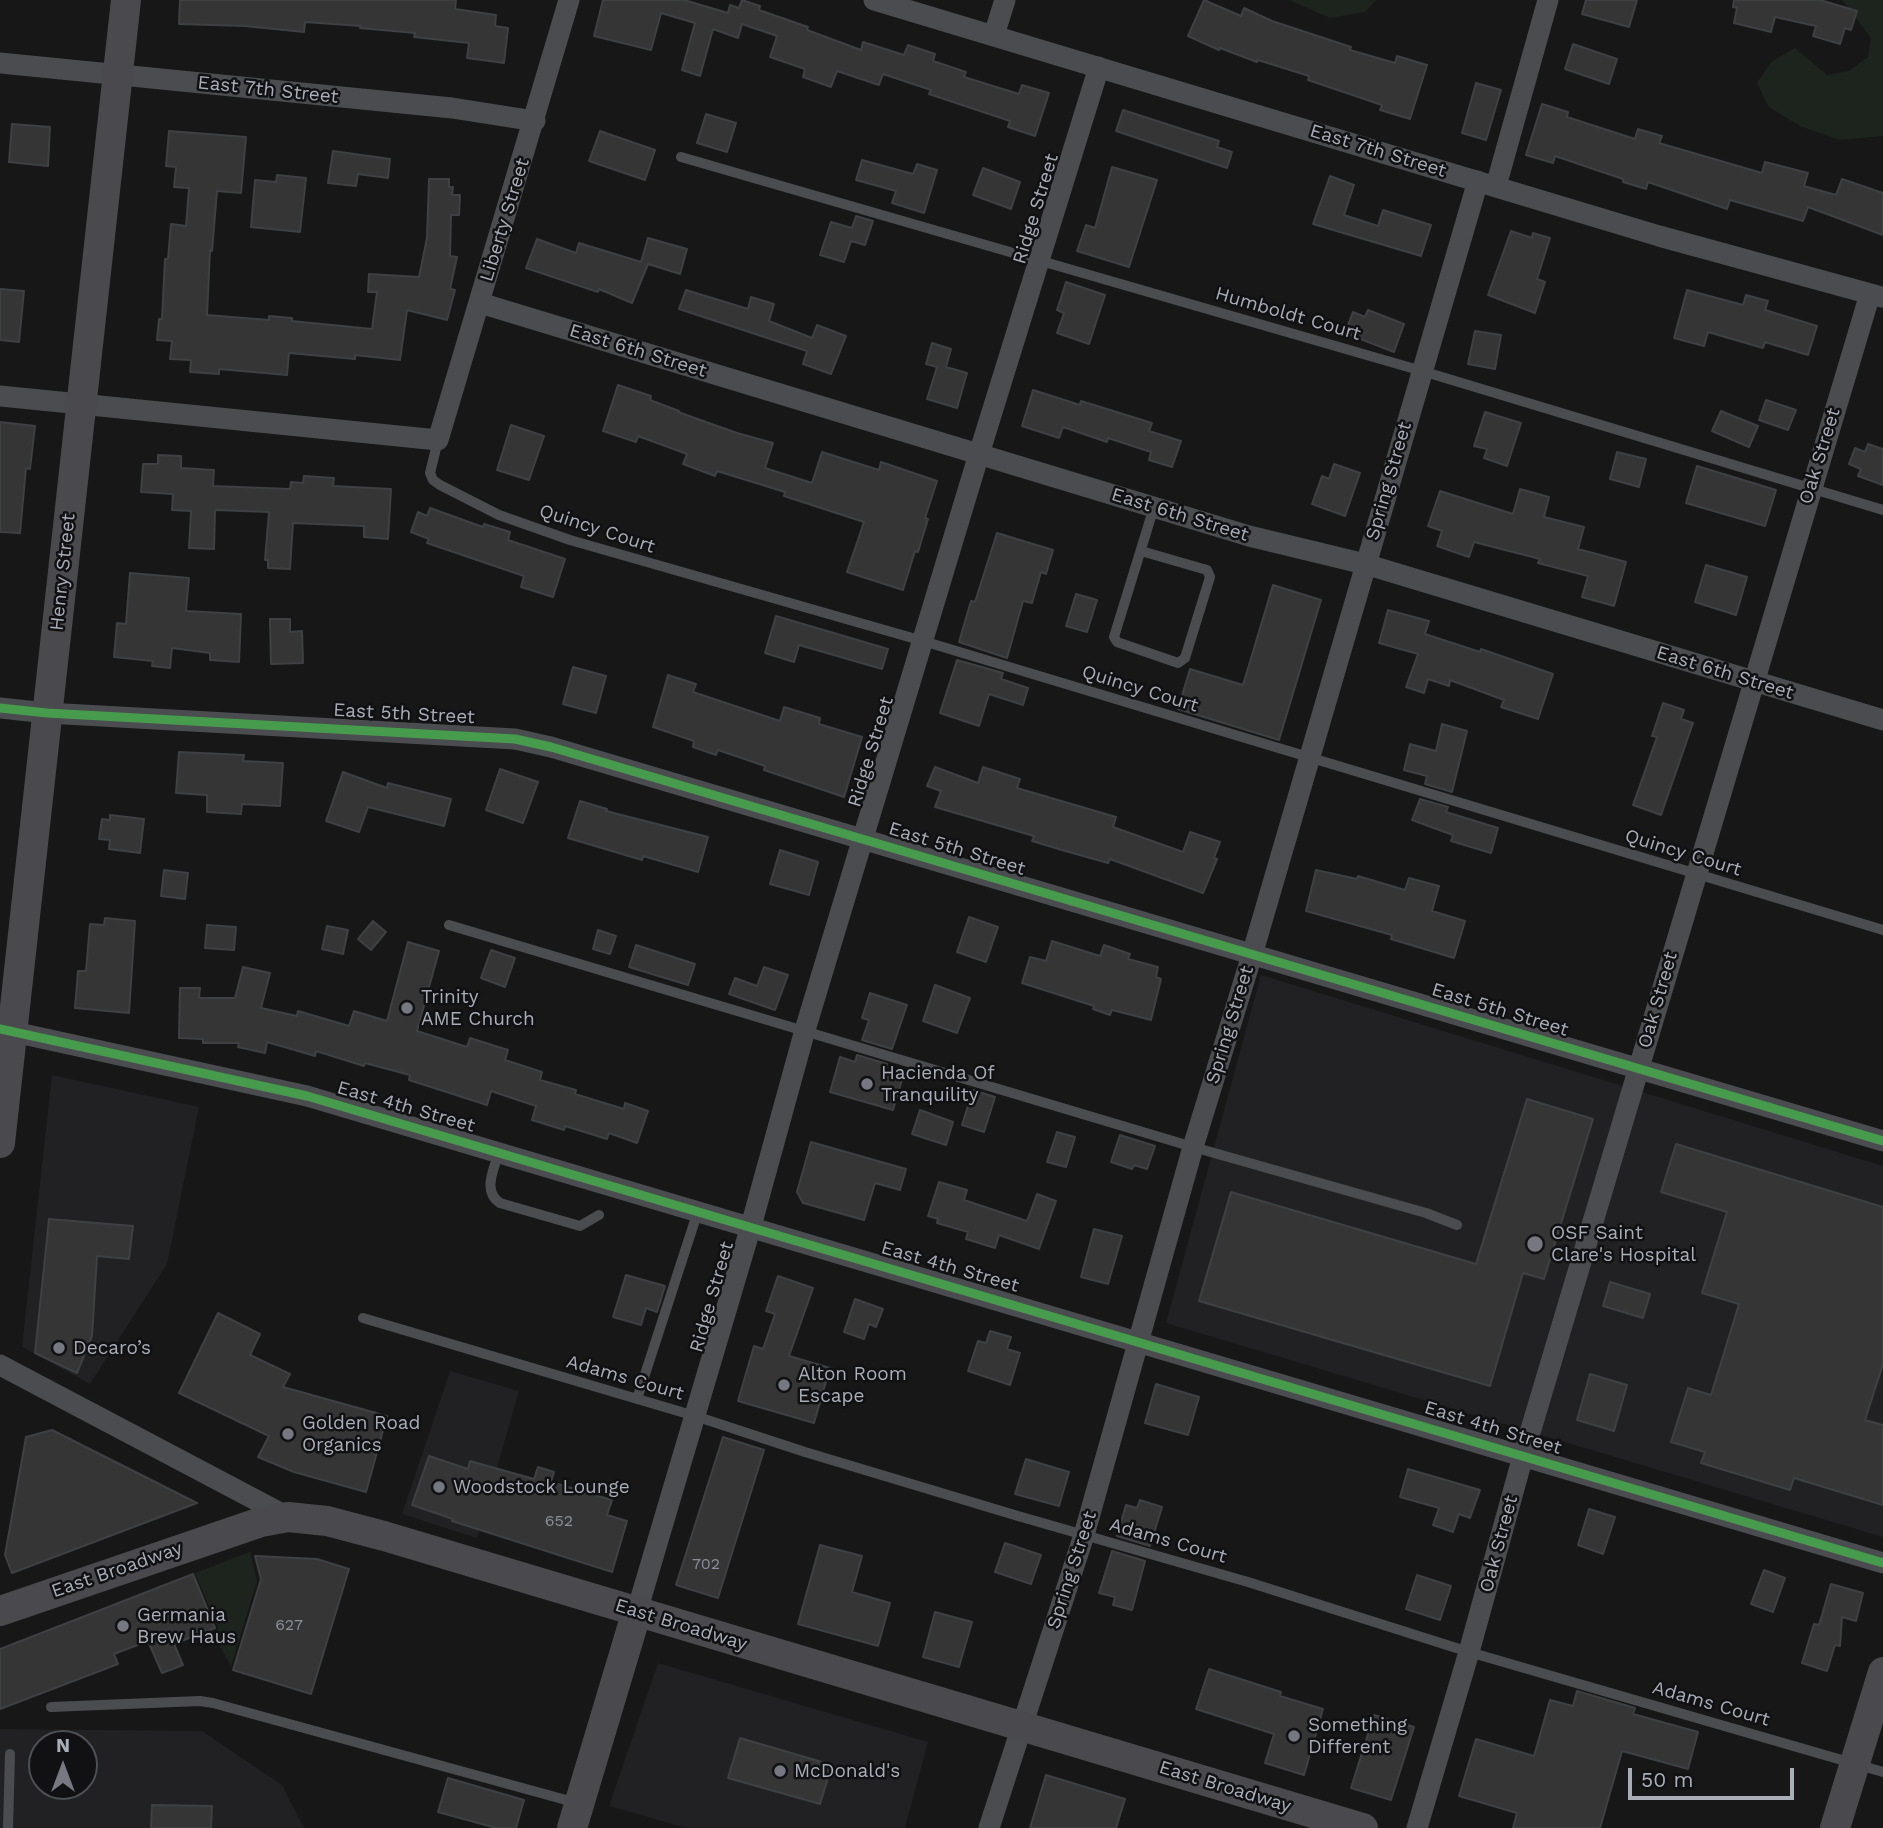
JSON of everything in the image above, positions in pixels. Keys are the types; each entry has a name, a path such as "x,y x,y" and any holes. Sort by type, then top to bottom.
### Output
{"street":[{"name":"Henry Street","path":"0,1143 6,1030 47,713 126,0"},
{"name":"Liberty Street","path":"438,440 569,0"},
{"name":"East 7th Street","path":"874,0 1659,236 1876,296"},
{"path":"994,35 1005,0"},
{"name":"Spring Street","path":"989,1828 1084,1535 1193,1147 1252,955 1422,371 1548,0"},
{"name":"East 7th Street","path":"0,63 452,108 535,121"},
{"name":"Ridge Street","path":"576,1816 751,1226 805,1030 1099,67"},
{"name":"Oak Street","path":"1417,1828 1523,1456 1810,489 1876,296"},
{"name":"East 6th Street","path":"480,303 1249,536 1365,564 1883,720"},
{"path":"0,396 438,440"},
{"name":"East 5th Street","path":"0,708 47,713 515,738 1883,1141"},
{"name":"East 4th Street","path":"6,1030 307,1096 1883,1563"},
{"path":"0,1365 288,1517"},
{"name":"East Broadway","path":"0,1611 261,1522 288,1517 327,1521 1363,1828"},
{"path":"1835,1828 1869,1768 1883,1672"}],"lane":[{"name":"Humboldt Court","path":"681,157 1422,371 1883,510"},
{"name":"Quincy Court","path":"438,440 430,473 433,480 499,515 583,544 923,641 1883,930"},
{"path":"1141,551 1207,570 1210,577 1185,658 1178,663 1116,642 1114,636 1154,507"},
{"path":"449,925 1193,1147 1426,1213 1457,1225"},
{"path":"499,1152 489,1187 494,1199 500,1203 580,1226 599,1215"},
{"path":"637,1399 698,1211"},
{"name":"Adams Court","path":"363,1318 1248,1582 1469,1652 1869,1768"},
{"path":"51,1707 213,1703 576,1816"},
{"path":"8,1828 10,1754"}],"shaded area":[{"path":"1289,0 1376,0 1365,12 1330,18"},
{"path":"1842,0 1883,0 1883,136 1840,140 1800,126 1769,107 1757,83 1771,62 1795,48 1827,75 1849,71 1868,57 1871,38"},
{"name":"OSF Saint Clare's Hospital","path":"1261,975 1883,1166 1883,1537 1166,1323"},
{"path":"52,1075 199,1107 167,1264 90,1384 22,1347"},
{"path":"450,1371 519,1391 477,1538 402,1514"},
{"path":"250,1552 257,1581 231,1666 213,1634 218,1628 195,1573"},
{"path":"658,1663 928,1742 905,1828 687,1828 609,1806"},
{"path":"0,1729 202,1731 282,1785 304,1828 0,1828"}],"building":[{"path":"180,0 456,0 455,9 496,15 495,26 508,28 504,63 467,58 469,43 414,37 415,33 360,28 361,26 305,22 304,32 245,26 179,24"},
{"path":"603,0 684,0 728,13 730,5 739,8 742,0 760,6 759,10 861,50 863,42 904,55 908,45 935,54 933,61 966,72 964,77 1019,94 1022,85 1049,93 1035,136 1008,127 1010,121 929,94 931,90 883,74 879,85 837,71 831,87 803,77 805,69 770,57 777,36 742,24 738,38 713,29 700,76 682,70 695,23 661,13 651,50 594,36"},
{"path":"1204,0 1241,16 1244,8 1272,21 1351,47 1350,50 1395,63 1397,56 1427,65 1410,119 1380,110 1382,105 1308,80 1309,76 1258,60 1257,62 1220,48 1219,50 1188,36"},
{"path":"1586,0 1637,0 1629,27 1582,14"},
{"path":"1734,0 1820,0 1857,11 1851,30 1845,28 1840,44 1813,36 1816,26 1775,17 1771,32 1734,23 1737,8 1733,7"},
{"path":"1573,44 1617,59 1609,84 1565,69"},
{"path":"1476,83 1501,90 1486,140 1462,133"},
{"path":"1542,104 1568,112 1567,117 1635,139 1638,129 1662,136 1659,143 1762,173 1765,162 1808,173 1804,186 1836,195 1842,179 1883,193 1883,235 1808,207 1803,221 1730,200 1727,209 1648,182 1646,189 1623,182 1623,179 1555,156 1553,163 1526,155"},
{"path":"1123,110 1219,141 1217,147 1232,152 1227,168 1116,131"},
{"path":"706,114 736,123 727,152 697,143"},
{"path":"12,124 50,127 48,166 9,162"},
{"path":"169,131 246,137 241,193 217,191 212,251 210,250 207,315 269,320 269,316 372,329 377,292 368,292 369,274 419,277 427,238 429,179 449,179 449,187 453,187 452,195 460,195 459,215 451,215 450,256 457,257 450,289 455,290 447,320 407,310 400,360 355,355 355,359 289,353 287,375 219,369 219,374 190,372 191,360 170,359 172,341 157,340 159,319 162,319 165,259 168,259 171,224 186,226 189,188 174,187 176,167 166,166"},
{"path":"600,131 655,150 645,180 589,161"},
{"path":"333,151 390,159 388,178 358,174 356,186 328,183"},
{"path":"862,160 913,174 917,164 937,170 924,213 892,203 896,191 856,180"},
{"path":"1112,167 1157,180 1129,267 1077,251 1086,225 1095,228"},
{"path":"983,168 1020,182 1011,209 973,195"},
{"path":"277,175 306,178 300,232 251,227 255,180 276,182"},
{"path":"1330,176 1354,185 1344,215 1378,226 1383,210 1431,225 1421,256 1313,224"},
{"path":"856,216 873,221 865,245 851,241 844,262 820,255 831,222 852,228"},
{"path":"1511,231 1532,238 1533,233 1550,238 1537,279 1545,282 1535,313 1488,295"},
{"path":"648,238 687,249 680,274 648,264 632,303 599,289 598,292 526,268 537,239 576,253 579,243 641,262"},
{"path":"1066,282 1105,295 1089,344 1057,333 1064,313 1057,310"},
{"path":"0,289 24,291 19,342 0,340"},
{"path":"686,290 748,309 751,297 774,304 769,321 812,338 817,325 846,336 831,374 803,364 807,351 679,309"},
{"path":"1687,290 1743,305 1746,295 1768,301 1765,310 1817,326 1808,355 1765,342 1763,348 1708,332 1704,346 1674,338"},
{"path":"1368,310 1404,324 1394,352 1345,333 1353,312 1365,317"},
{"path":"1475,331 1501,335 1495,369 1468,364"},
{"path":"932,343 951,349 946,367 967,373 957,408 927,399 937,367 926,364"},
{"path":"618,385 651,396 650,400 678,412 773,443 765,468 812,483 822,452 879,470 881,462 937,481 918,552 915,551 903,590 847,572 864,522 784,496 785,492 717,471 715,476 683,464 687,454 638,436 636,442 603,431"},
{"path":"1033,390 1080,405 1081,401 1152,423 1149,431 1181,441 1172,467 1149,460 1151,452 1108,438 1107,442 1063,427 1059,438 1022,426"},
{"path":"1766,400 1796,410 1788,430 1759,420"},
{"path":"1721,411 1758,426 1749,447 1712,431"},
{"path":"1485,412 1521,423 1507,466 1484,458 1487,449 1474,446"},
{"path":"0,422 35,426 30,469 26,468 20,533 0,532"},
{"path":"511,425 544,436 529,480 497,470"},
{"path":"1868,444 1883,449 1883,485 1858,476 1861,469 1849,464 1855,448 1865,452"},
{"path":"1617,452 1646,459 1639,487 1610,479"},
{"path":"158,455 181,456 181,468 214,470 213,486 290,489 291,482 303,483 304,476 334,478 333,486 391,489 388,539 364,537 364,526 293,523 290,569 268,568 268,560 265,560 269,512 215,510 214,549 189,548 191,511 172,510 173,494 141,492 143,464 158,464"},
{"path":"1334,464 1360,473 1345,516 1312,504 1322,476 1329,479"},
{"path":"1697,466 1776,490 1765,526 1686,503"},
{"path":"1520,489 1549,497 1544,517 1584,527 1578,549 1626,562 1614,606 1582,597 1588,576 1538,563 1540,559 1474,542 1469,557 1437,546 1442,531 1428,526 1440,491 1513,514"},
{"path":"430,508 483,527 484,524 510,532 508,540 565,559 553,597 521,587 524,576 427,543 429,539 411,532 418,512 427,516"},
{"path":"997,533 1053,550 1046,574 1041,572 1032,603 1023,601 1007,658 959,642 971,601 975,602"},
{"path":"1706,565 1747,577 1736,615 1695,602"},
{"path":"130,573 189,578 186,611 241,614 239,662 210,660 210,653 172,648 170,668 152,666 153,661 114,657 117,623 126,624"},
{"path":"1273,585 1321,600 1279,740 1178,709 1190,669 1243,685"},
{"path":"1076,594 1097,600 1087,632 1066,626"},
{"path":"1388,610 1429,621 1425,634 1480,652 1481,649 1553,674 1538,719 1501,707 1504,700 1450,680 1449,686 1428,679 1424,693 1406,687 1418,654 1379,643"},
{"path":"776,616 888,649 882,669 799,645 794,662 765,653"},
{"path":"270,619 290,619 290,632 302,631 303,663 271,664"},
{"path":"957,660 1003,673 1001,679 1028,688 1023,705 989,694 979,726 940,713"},
{"path":"573,667 606,676 596,713 563,704"},
{"path":"668,675 696,684 693,692 780,721 784,707 820,718 819,724 862,737 844,797 764,770 765,766 718,750 716,755 693,747 694,741 653,727"},
{"path":"1663,703 1684,710 1681,719 1693,723 1661,815 1633,805 1657,737 1652,736"},
{"path":"1442,724 1467,731 1452,792 1425,784 1427,776 1404,770 1410,744 1436,751"},
{"path":"179,752 244,755 243,761 283,763 280,806 242,804 241,814 207,812 207,795 176,793"},
{"path":"935,767 978,783 983,767 1020,779 1017,788 1116,817 1113,827 1183,852 1190,832 1220,842 1214,858 1217,859 1203,893 1110,859 1108,863 1032,841 1034,836 935,807 941,791 927,786"},
{"path":"500,769 538,782 523,823 486,810"},
{"path":"343,772 387,788 388,783 451,799 444,826 368,807 359,832 326,821"},
{"path":"1420,799 1448,807 1446,812 1498,828 1491,853 1451,841 1453,835 1412,820"},
{"path":"580,801 607,809 606,811 708,837 698,872 643,856 642,860 568,838"},
{"path":"110,815 144,819 140,853 109,849 110,840 99,839 102,819 110,820"},
{"path":"780,850 818,862 809,895 770,884"},
{"path":"164,870 188,873 185,899 161,896"},
{"path":"1316,870 1357,879 1358,876 1405,890 1409,878 1439,886 1432,911 1465,921 1454,958 1391,939 1392,935 1306,911"},
{"path":"969,917 998,927 986,962 957,952"},
{"path":"105,918 135,921 129,1013 75,1008 78,971 86,971 90,924 104,925"},
{"path":"373,921 386,932 371,950 358,939"},
{"path":"207,925 236,927 234,950 205,948"},
{"path":"327,926 348,930 343,954 322,949"},
{"path":"598,930 616,936 610,954 593,949"},
{"path":"1052,941 1100,956 1104,945 1130,954 1128,959 1158,967 1156,977 1161,979 1151,1020 1112,1010 1110,1015 1093,1009 1094,1006 1022,983 1030,957 1046,961"},
{"path":"408,942 439,951 417,1031 467,1047 470,1038 508,1050 505,1060 542,1072 540,1080 576,1090 575,1094 624,1109 625,1103 648,1111 637,1143 609,1133 607,1139 565,1126 564,1130 532,1120 536,1106 491,1091 487,1105 409,1080 410,1075 365,1063 364,1066 316,1051 315,1056 267,1042 265,1053 238,1047 239,1043 203,1043 203,1039 179,1038 180,988 200,988 199,998 235,998 243,967 270,973 261,1008 297,1016 298,1011 349,1026 354,1011 387,1021"},
{"path":"636,945 695,964 688,985 629,967"},
{"path":"491,950 515,958 505,987 481,978"},
{"path":"764,967 788,975 775,1010 729,994 735,978 757,986"},
{"path":"935,985 970,998 957,1033 923,1021"},
{"path":"870,993 907,1005 892,1049 862,1040 869,1020 862,1018"},
{"name":"Hacienda Of Tranquility","path":"857,1055 887,1064 885,1070 903,1076 893,1110 830,1092 840,1057 855,1062"},
{"path":"973,1090 995,1097 984,1132 962,1125"},
{"path":"1527,1099 1593,1119 1544,1279 1523,1273 1490,1386 1199,1301 1231,1192 1476,1264"},
{"path":"920,1110 953,1122 946,1145 912,1134"},
{"path":"1057,1132 1075,1137 1066,1167 1047,1162"},
{"path":"1120,1135 1155,1146 1147,1169 1134,1165 1132,1169 1111,1162"},
{"path":"811,1142 906,1169 900,1190 875,1183 864,1220 803,1203 797,1192"},
{"path":"1676,1144 1883,1207 1883,1364 1865,1420 1883,1425 1883,1505 1794,1478 1790,1490 1701,1463 1705,1452 1671,1442 1688,1388 1711,1395 1739,1304 1702,1293 1727,1212 1661,1192"},
{"path":"939,1182 967,1190 964,1200 1027,1221 1037,1194 1056,1201 1039,1249 999,1235 995,1248 966,1239 968,1232 937,1223 938,1219 928,1216"},
{"path":"49,1219 133,1226 129,1259 97,1256 92,1336 77,1373 35,1353"},
{"path":"1094,1229 1122,1236 1108,1284 1081,1277"},
{"path":"626,1275 665,1286 657,1312 646,1308 641,1325 613,1317"},
{"name":"Alton Room Escape","path":"778,1276 813,1288 789,1356 830,1368 814,1423 738,1401 754,1346 763,1349 775,1314 766,1311"},
{"path":"1610,1282 1650,1294 1643,1318 1603,1306"},
{"path":"855,1299 883,1309 876,1327 869,1324 864,1339 844,1332"},
{"path":"218,1313 260,1334 250,1355 290,1374 283,1387 387,1416 366,1492 294,1472 258,1457 269,1436 179,1393"},
{"path":"990,1331 1011,1337 1007,1349 1020,1353 1010,1385 968,1371 978,1341 986,1343"},
{"path":"1590,1374 1627,1385 1614,1431 1577,1420"},
{"path":"1156,1384 1199,1397 1188,1435 1145,1423"},
{"path":"52,1430 197,1503 12,1573 5,1555 26,1437"},
{"path":"723,1437 764,1450 718,1598 676,1585"},
{"path":"429,1456 468,1469 470,1461 534,1479 538,1467 554,1472 551,1482 612,1500 607,1515 627,1521 612,1572 452,1521 453,1519 412,1505"},
{"path":"1026,1459 1069,1472 1059,1506 1015,1494"},
{"path":"1408,1469 1480,1490 1470,1518 1459,1514 1453,1532 1433,1525 1439,1508 1400,1497"},
{"path":"1140,1500 1162,1507 1150,1546 1117,1536 1126,1505 1137,1508"},
{"path":"1589,1509 1615,1517 1603,1554 1578,1545"},
{"path":"1005,1543 1041,1555 1031,1584 995,1572"},
{"path":"820,1545 862,1556 852,1592 890,1603 878,1646 798,1624"},
{"path":"1112,1551 1145,1561 1132,1610 1113,1605 1115,1597 1099,1593"},
{"path":"255,1556 317,1559 349,1569 311,1694 233,1670 261,1579"},
{"path":"1764,1570 1785,1578 1773,1612 1751,1604"},
{"path":"193,1574 215,1628 174,1644 183,1665 162,1673 148,1641 114,1654 118,1664 0,1709 0,1649"},
{"path":"1417,1575 1451,1586 1440,1620 1406,1609"},
{"path":"1831,1584 1863,1593 1856,1621 1842,1617 1840,1646 1835,1645 1827,1671 1802,1663 1814,1624 1819,1625"},
{"path":"935,1612 972,1622 959,1667 923,1657"},
{"path":"1209,1669 1281,1692 1280,1696 1323,1709 1304,1775 1265,1763 1274,1734 1196,1709"},
{"path":"1577,1691 1635,1708 1633,1714 1698,1732 1688,1769 1622,1751 1600,1828 1513,1828 1517,1813 1459,1796 1476,1739 1534,1756 1550,1700 1573,1706"},
{"path":"1374,1715 1414,1727 1391,1800 1351,1788"},
{"name":"McDonald's","path":"740,1738 832,1765 820,1804 728,1778"},
{"path":"1046,1775 1125,1799 1116,1828 1030,1828"},
{"path":"448,1778 524,1800 516,1828 496,1828 438,1812"},
{"path":"152,1805 212,1806 211,1828 151,1828"}],"cycle path":[{"path":"0,708 47,713 515,739 551,747 1883,1141"},
{"path":"0,1029 307,1096 1883,1563"}],"place":[{"name":"Trinity AME Church","path":"407,1008"},
{"name":"Hacienda Of Tranquility","path":"867,1084"},
{"name":"OSF Saint Clare's Hospital","path":"1535,1244"},
{"name":"Decaro’s","path":"59,1348"},
{"name":"Alton Room Escape","path":"784,1385"},
{"name":"Golden Road Organics","path":"288,1434"},
{"name":"Woodstock Lounge","path":"439,1487"},
{"name":"Germania Brew Haus","path":"123,1626"},
{"name":"Something Different","path":"1294,1736"},
{"name":"McDonald's","path":"780,1771"}]}
